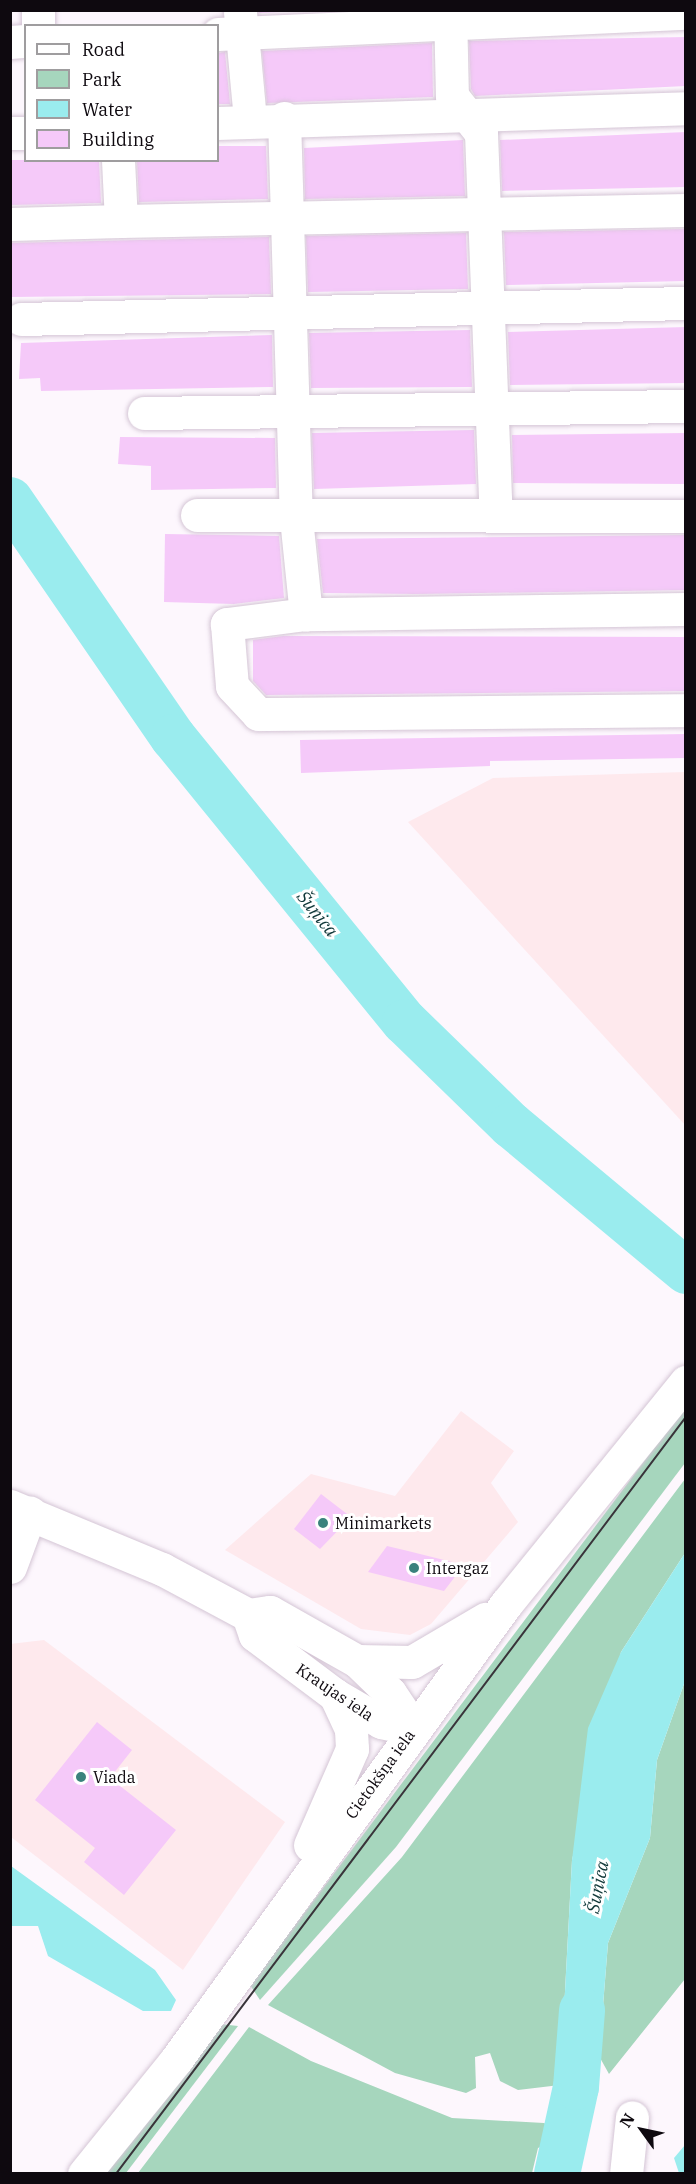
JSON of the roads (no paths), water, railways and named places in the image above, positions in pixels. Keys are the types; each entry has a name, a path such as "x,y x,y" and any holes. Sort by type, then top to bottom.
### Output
{"street":[{"path":"250,120 234,26 686,13"},
{"path":"450,18 452,96 464,117 481,133 487,213 496,516"},
{"path":"219,123 284,118 464,117 686,108"},
{"path":"284,118 293,310 296,518 306,614"},
{"path":"118,162 121,221"},
{"path":"10,224 288,216 686,210"},
{"path":"21,319 293,310 489,311 686,303"},
{"path":"144,412 686,406"},
{"path":"197,515 296,518 686,516"},
{"path":"686,609 306,614 227,624 232,686 258,714 686,710"},
{"name":"Cietokšņa iela","path":"84,2174 176,2060 280,1910 506,1604 686,1382"},
{"path":"10,1566 20,1510"},
{"name":"Kraujas iela","path":"20,1510 162,1569 248,1615 270,1612 357,1661 390,1693 414,1729"},
{"path":"357,1661 412,1662 506,1604"},
{"name":"Kraujas iela","path":"248,1615 255,1635 335,1695 381,1722 414,1729"},
{"path":"280,1910 349,1760 351,1729 335,1695"},
{"path":"626,2174 632,2117"}],"water":[{"path":"685,1553 685,1681 657,1760 650,1838 608,1943 599,2056 584,2075 573,2074 562,2048 572,1860 588,1728 621,1652"},
{"path":"11,1866 155,1970 176,2000 171,2011 143,2011 48,1956 38,1926 11,1926"},
{"path":"558,2139 571,2141 576,2149 573,2173 542,2173 549,2143"},
{"path":"685,2145 685,2173 679,2173 674,2158"}],"waterway":[{"name":"Šuņica","path":"10,500 173,737 405,1022 511,1125 686,1271"},
{"name":"Šuņica","path":"557,2174 576,2087 582,2010"}],"tram line":[{"path":"116,2174 686,1417"}],"place":[{"name":"Minimarkets","path":"323,1523"},
{"name":"Intergaz","path":"414,1568"},
{"name":"Viada","path":"81,1777"}]}
